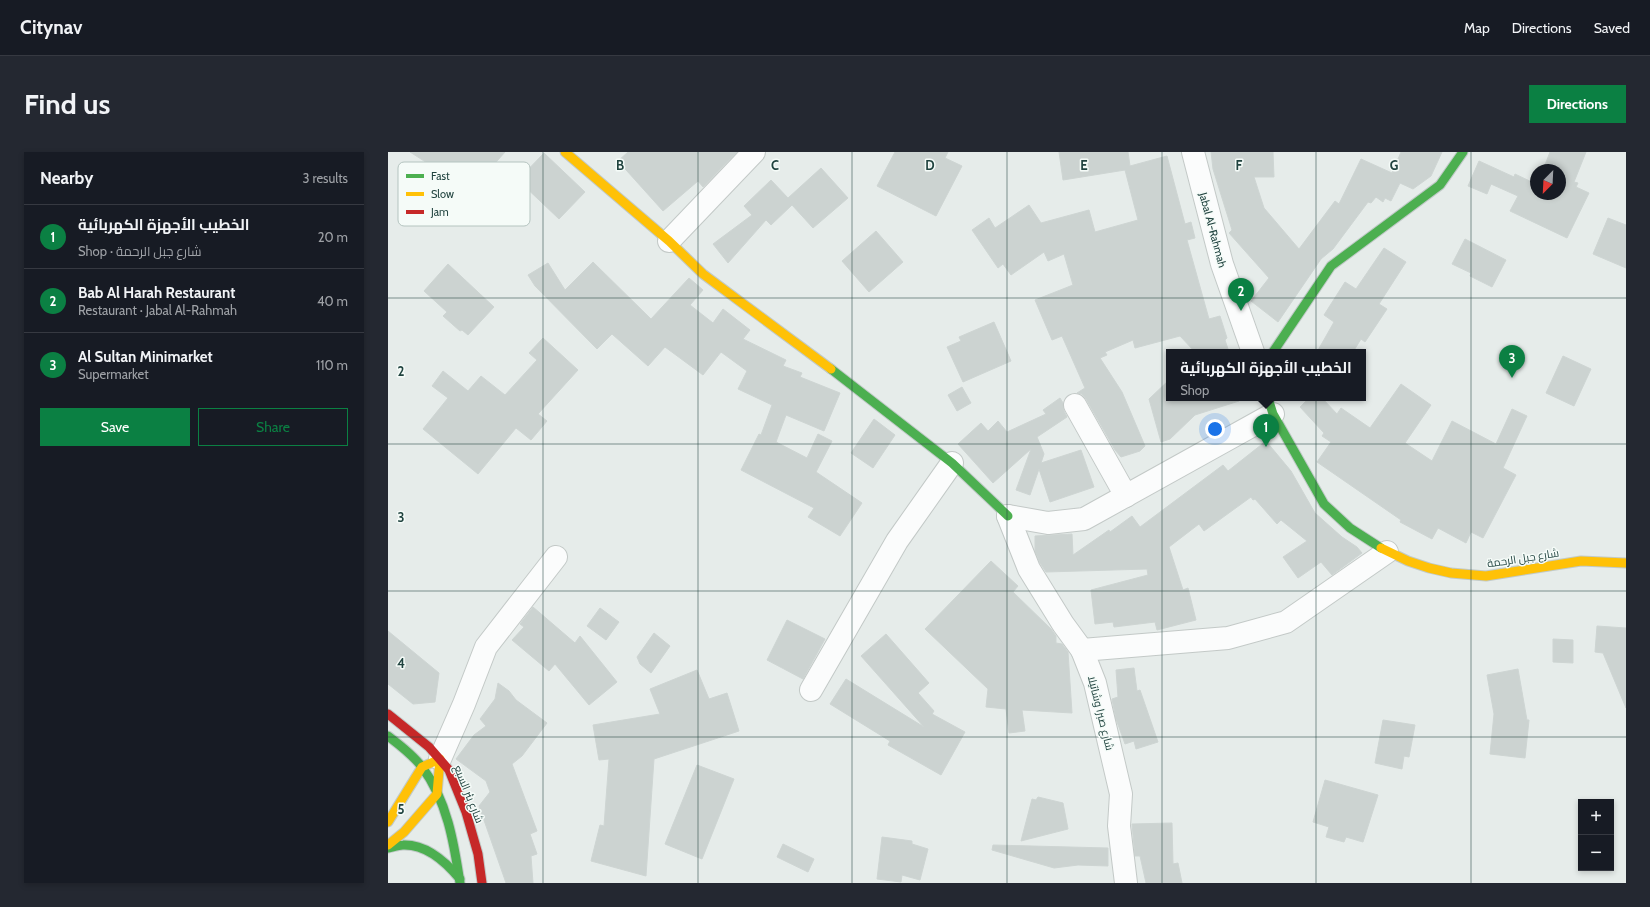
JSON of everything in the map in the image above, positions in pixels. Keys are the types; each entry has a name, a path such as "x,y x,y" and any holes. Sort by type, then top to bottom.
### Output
{"main road":[{"path":"564,152 669,240 703,274 874,402 952,463 1008,516"},
{"path":"1275,349 1331,266 1440,185 1463,152"},
{"name":"شارع جبل الرحمة","path":"1270,406 1324,504 1350,528 1387,552 1429,568 1451,573 1486,576 1581,561 1626,563"},
{"name":"شارع بئر السبع","path":"388,714 429,747 437,794 451,836 460,881"},
{"name":"شارع بئر السبع","path":"388,736 431,763 449,770 466,812 478,854 482,883"},
{"path":"388,847 404,832 437,794 431,763"},
{"path":"388,822 431,763"},
{"path":"388,847 405,844 418,846 448,865 460,881"}],"street":[{"path":"669,240 754,152"},
{"name":"Jabal Al-Rahmah","path":"1193,152 1222,264 1252,349"},
{"path":"1075,405 1126,496"},
{"path":"1008,516 1048,522 1084,519 1126,496 1270,406"},
{"path":"811,690 897,541 952,463"},
{"name":"شارع صبرا وشاتيلا","path":"1008,516 1028,569 1063,624 1082,650 1097,689 1121,794 1119,826 1126,883"},
{"path":"1082,650 1228,638 1286,622 1387,552"},
{"path":"431,763 464,704 486,647 556,557"}],"building":[{"path":"410,152 505,152 496,162 426,162"},
{"path":"628,152 737,152 703,187 698,181 663,211 618,161"},
{"path":"895,152 948,152 945,158 962,166 936,216 877,186"},
{"path":"1059,152 1128,152 1130,166 1167,156 1185,224 1191,222 1195,238 1187,240 1209,319 1220,316 1227,338 1225,340 1228,349 1192,349 1180,336 1135,348 1133,340 1105,352 1107,355 1100,358 1122,392 1145,446 1140,451 1121,457 1115,450 1086,399 1082,394 1077,393 1085,388 1062,336 1052,340 1035,300 1073,285 1064,254 1048,261 1044,252 1011,275 1003,264 998,268 972,230 989,218 995,228 1029,205 1041,223 1089,210 1095,232 1138,220 1125,170 1063,180"},
{"path":"1211,152 1273,152 1274,177 1254,177 1264,208 1299,249 1335,201 1339,204 1361,159 1392,173 1401,152 1442,152 1431,176 1413,189 1400,183 1391,201 1385,198 1383,202 1376,197 1371,203 1368,202 1333,249 1321,259 1278,322 1251,301 1269,278 1229,233 1232,230 1213,169"},
{"path":"1550,152 1586,152 1574,182 1578,183 1576,187 1589,193 1567,238 1510,211 1518,196 1491,184 1487,194 1468,186 1479,161 1514,177 1515,174 1530,181 1530,200 1566,200 1566,164 1545,164"},
{"path":"544,153 585,192 559,219 530,191 530,168"},
{"path":"821,168 848,198 813,228 792,205 771,225 766,220 728,263 713,244 752,215 744,206 771,180 788,198"},
{"path":"1608,218 1626,225 1626,268 1593,254"},
{"path":"876,231 903,262 869,292 842,261"},
{"path":"1465,239 1506,260 1492,287 1470,276 1471,273 1452,264"},
{"path":"1384,248 1406,262 1379,304 1387,309 1365,342 1361,339 1355,349 1319,349 1334,322 1324,315 1345,282 1356,289"},
{"path":"593,262 651,319 689,278 703,290 690,305 713,323 723,309 750,330 743,339 786,360 783,366 802,373 800,377 840,393 824,431 786,415 776,442 807,458 818,434 832,441 816,472 862,503 840,536 808,517 814,508 741,470 759,434 761,435 772,405 738,389 747,371 721,352 703,375 665,347 648,366 612,334 597,349 535,286 528,275 548,263 565,290"},
{"path":"448,264 494,307 468,335 462,330 460,331 443,316 447,312 424,291"},
{"path":"994,322 1011,361 963,382 947,347 961,341 959,337"},
{"path":"543,338 578,370 538,414 547,421 531,440 516,428 478,474 423,429 448,398 432,386 443,371 468,391 481,376 505,395 537,360 529,353"},
{"path":"1563,356 1591,369 1574,406 1546,393"},
{"path":"1166,383 1166,401 1239,401 1195,415 1170,439 1161,442 1149,399"},
{"path":"1401,384 1431,405 1405,443 1432,461 1452,421 1496,444 1512,409 1527,416 1503,468 1516,475 1483,538 1471,532 1466,543 1438,528 1432,539 1400,522 1401,520 1317,462 1331,442 1322,436 1324,433 1300,407 1306,401 1325,401 1337,414 1341,408 1370,428"},
{"path":"962,387 971,403 957,411 948,395"},
{"path":"1060,398 1067,417 1037,437 1044,454 1041,463 1081,450 1094,487 1050,502 1039,469 1030,495 1016,490 1031,449 993,483 958,444 981,423 988,431 998,421 1007,432 1046,414 1043,410"},
{"path":"874,419 895,435 873,468 851,453"},
{"path":"1266,441 1291,471 1315,513 1342,537 1357,547 1362,553 1332,575 1321,562 1298,578 1283,557 1307,541 1281,520 1277,524 1255,499 1253,500 1251,497 1204,531 1199,524 1169,547 1183,590 1188,588 1196,620 1157,630 1155,622 1114,627 1113,622 1095,624 1091,590 1148,575 1147,569 1046,572 1040,563 1035,551 1035,536 1072,534 1073,555 1109,530 1110,532 1132,516 1140,527 1223,465 1228,471"},
{"path":"991,561 1018,586 1013,592 1051,629 1056,636 1056,643 1062,644 1068,652 1072,713 1022,710 1025,731 1009,733 1006,709 986,707 988,689 925,629"},
{"path":"533,607 575,643 580,636 617,682 589,705 555,664 549,671 512,640 524,627 520,624"},
{"path":"600,608 619,622 606,640 587,626"},
{"path":"787,620 825,639 803,679 767,660"},
{"path":"1597,626 1626,628 1626,708 1603,653 1595,652"},
{"path":"388,631 439,673 435,702 413,704 388,684"},
{"path":"654,633 670,646 651,673 640,664 637,657"},
{"path":"886,634 929,683 918,693 934,711 932,714 965,732 941,775 888,745 890,741 830,704 846,679 924,727 861,656"},
{"path":"1553,639 1573,640 1573,663 1553,662"},
{"path":"1134,668 1137,691 1140,690 1158,742 1136,749 1134,741 1125,744 1116,719 1112,699 1118,697 1116,670"},
{"path":"1518,669 1527,720 1529,720 1525,758 1490,754 1494,714 1487,675"},
{"path":"697,670 709,699 727,693 739,731 654,759 646,876 591,861 600,825 604,826 609,759 599,760 593,725 660,714 650,689"},
{"path":"498,683 509,691 516,700 547,723 522,756 512,764 537,831 530,834 537,854 531,856 533,883 506,883 479,806 490,792 486,781 456,759 474,735 486,726 480,719 495,699"},
{"path":"1383,720 1415,725 1409,757 1404,756 1402,769 1375,763"},
{"path":"697,765 734,779 702,859 665,844"},
{"path":"1325,780 1378,795 1363,842 1346,837 1344,842 1326,837 1329,827 1313,822"},
{"path":"1038,797 1063,803 1068,829 1021,841 1032,799 1036,800"},
{"path":"1172,823 1173,864 1178,863 1182,883 1146,883 1140,856 1135,856 1132,824"},
{"path":"882,837 912,841 912,844 928,849 920,880 902,875 901,882 877,879"},
{"path":"783,844 814,859 808,872 777,857"},
{"path":"993,845 1108,848 1108,866 1078,865 1054,868 992,850"}],"traffic: fast":[{"path":"1275,349 1331,266 1440,185 1463,152"},
{"path":"831,369 952,463 1008,516"},
{"path":"1269,401 1273,414 1324,504 1350,528 1381,548"},
{"path":"388,736 406,750 422,767 438,793 452,837 460,883"},
{"path":"388,848 401,845 412,845 428,851 449,866 460,879"}],"traffic: slow":[{"path":"565,152 669,241 703,274 831,369"},
{"path":"1381,548 1408,561 1429,568 1451,573 1486,576 1581,561 1626,563"},
{"path":"388,822 422,767 440,759 437,794 404,832 388,845"}],"traffic: jam":[{"path":"388,714 429,747 449,770 466,812 478,854 482,883"}],"place":[{"name":"Bab Al Harah Restaurant","path":"1241,311"},
{"name":"Al Sultan Minimarket","path":"1512,378"},
{"name":"الخطيب الأجهزة الكهربائية","path":"1266,447"}]}
